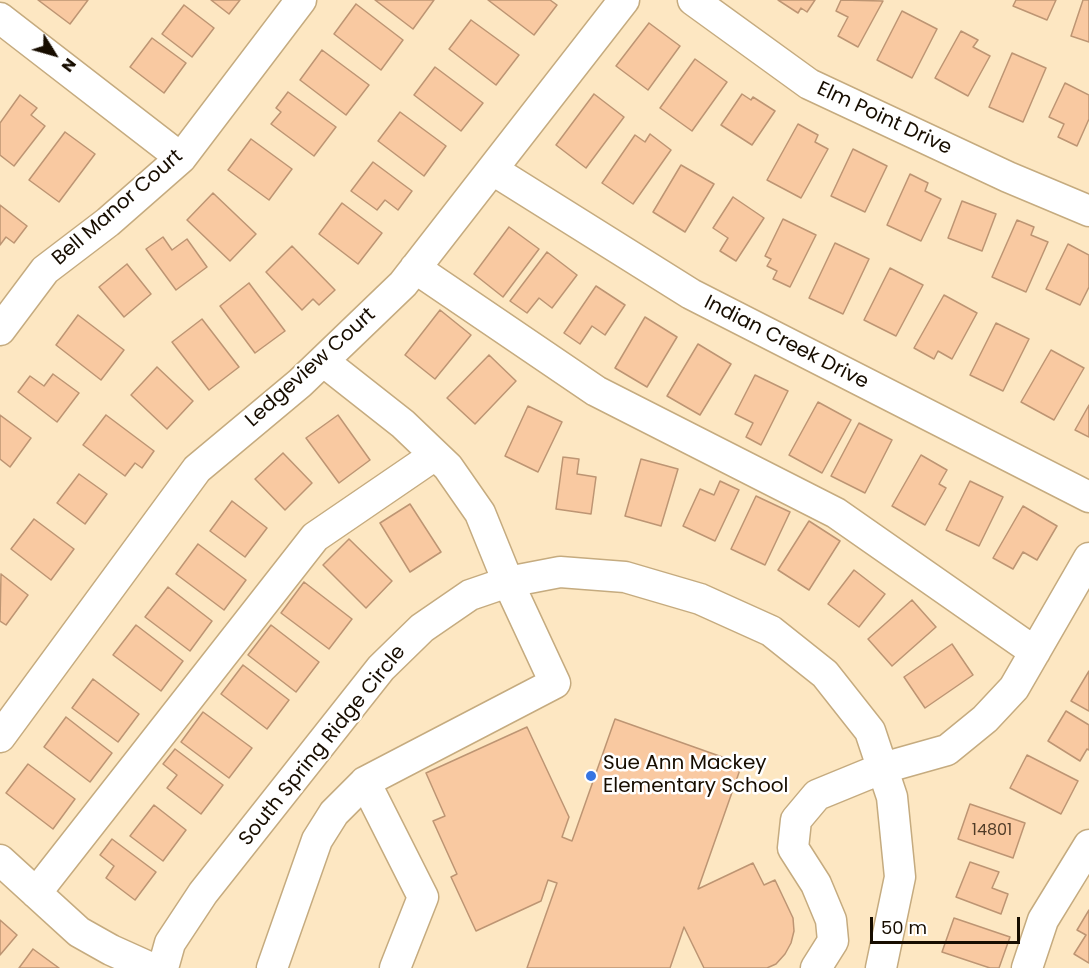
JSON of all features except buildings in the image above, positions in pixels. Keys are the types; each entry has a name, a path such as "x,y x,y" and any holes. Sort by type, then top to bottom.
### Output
{"street":[{"name":"Bell Manor Court","path":"0,330 45,270 108,222 181,158 301,0"},
{"name":"Ledgeview Court","path":"0,737 197,468 300,382 403,284 624,0"},
{"name":"Elm Point Drive","path":"693,0 809,84 1008,177 1089,211"},
{"path":"0,18 181,158"},
{"name":"Indian Creek Drive","path":"493,170 691,294 1089,497"},
{"path":"416,268 596,391 836,513 1035,652"},
{"path":"272,968 316,840 333,813 365,782 555,683 508,582 480,513 448,467 403,424 323,361"},
{"path":"36,893 315,537 435,455"},
{"path":"816,968 833,941 831,920 816,884 793,848 796,820 817,795 883,768 947,750 985,719 1014,688 1089,558"},
{"name":"South Spring Ridge Circle","path":"163,968 170,944 203,893 381,668 422,628 470,595 508,582 560,572 625,577 700,599 771,631 825,674 870,731 892,796 900,877 881,968"},
{"path":"365,782 423,897 395,968"},
{"path":"1027,968 1043,920 1089,845"},
{"path":"0,860 79,932 111,950 152,968"}],"place":[{"name":"Sue Ann Mackey Elementary School","path":"591,776"}]}
